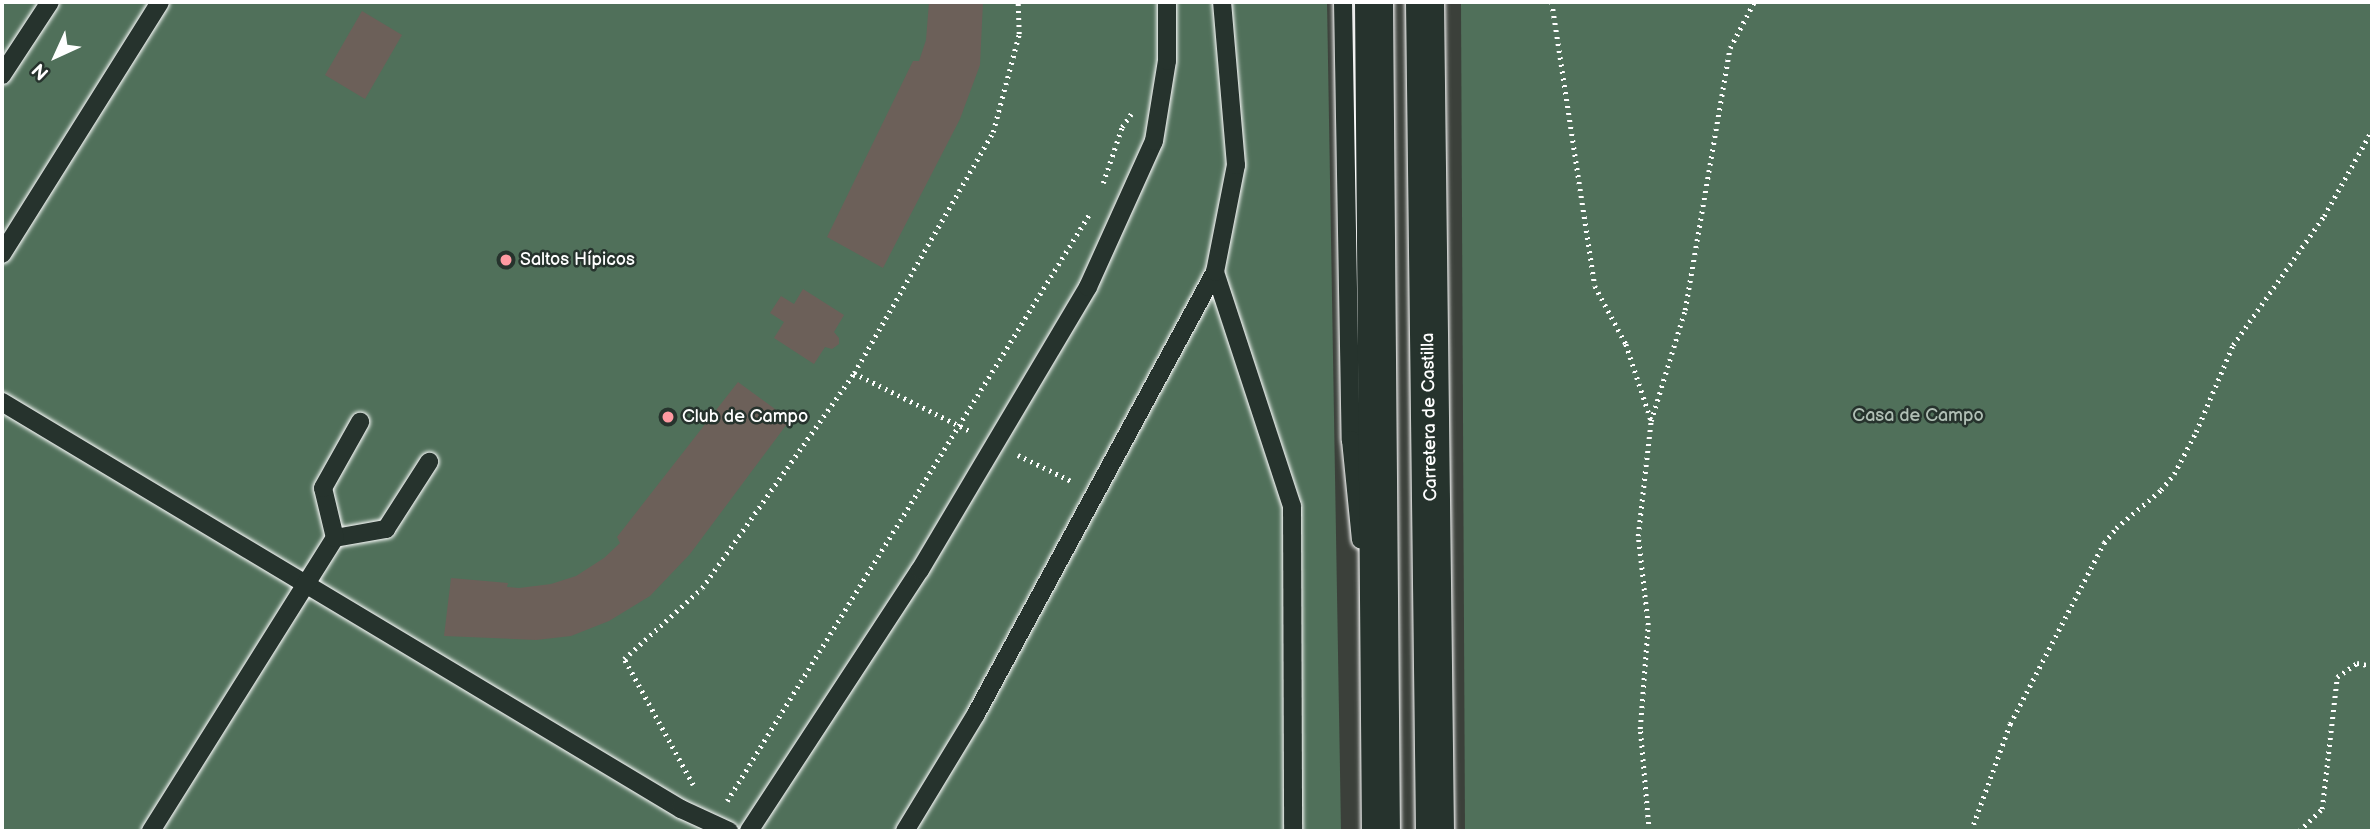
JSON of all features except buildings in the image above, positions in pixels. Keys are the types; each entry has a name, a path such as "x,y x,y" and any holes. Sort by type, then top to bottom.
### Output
{"highway":[{"path":"1374,2 1381,831"},
{"name":"Carretera de Castilla","path":"1425,2 1435,831"}],"lane":[{"path":"2,75 50,2"},
{"path":"2,254 160,2"},
{"path":"749,831 920,570 1088,287 1154,141 1167,61 1167,2"},
{"path":"905,831 976,714 1215,272 1236,165 1222,2"},
{"path":"1343,2 1352,440 1380,733"},
{"path":"1215,272 1292,506 1293,831"},
{"path":"2,402 307,582 681,809 721,827"},
{"path":"151,831 335,538 323,488 360,422"},
{"path":"335,538 386,529 429,462"}],"path":[{"path":"1018,2 1019,34 993,132 854,373 702,588 624,659 721,827 1091,212"},
{"path":"1552,2 1595,286 1626,344 1651,421"},
{"path":"1649,831 1640,729 1648,625 1637,536 1651,421 1685,310 1730,48 1738,28 1754,2"},
{"path":"1102,188 1122,127 1137,105"},
{"path":"1971,831 2010,723 2104,543 2116,528 2161,490 2174,474 2196,432 2233,345 2324,216 2372,131"},
{"path":"2299,831 2322,809 2337,677 2357,663 2372,666"}],"green space":[{"name":"Club de Campo","path":"2,2 1327,2 1341,831 2,831"},
{"name":"Casa de Campo","path":"1461,2 2372,2 2372,831 1465,831"}],"place":[{"name":"Saltos Hípicos","path":"506,260"},
{"name":"Club de Campo","path":"668,417"}]}
